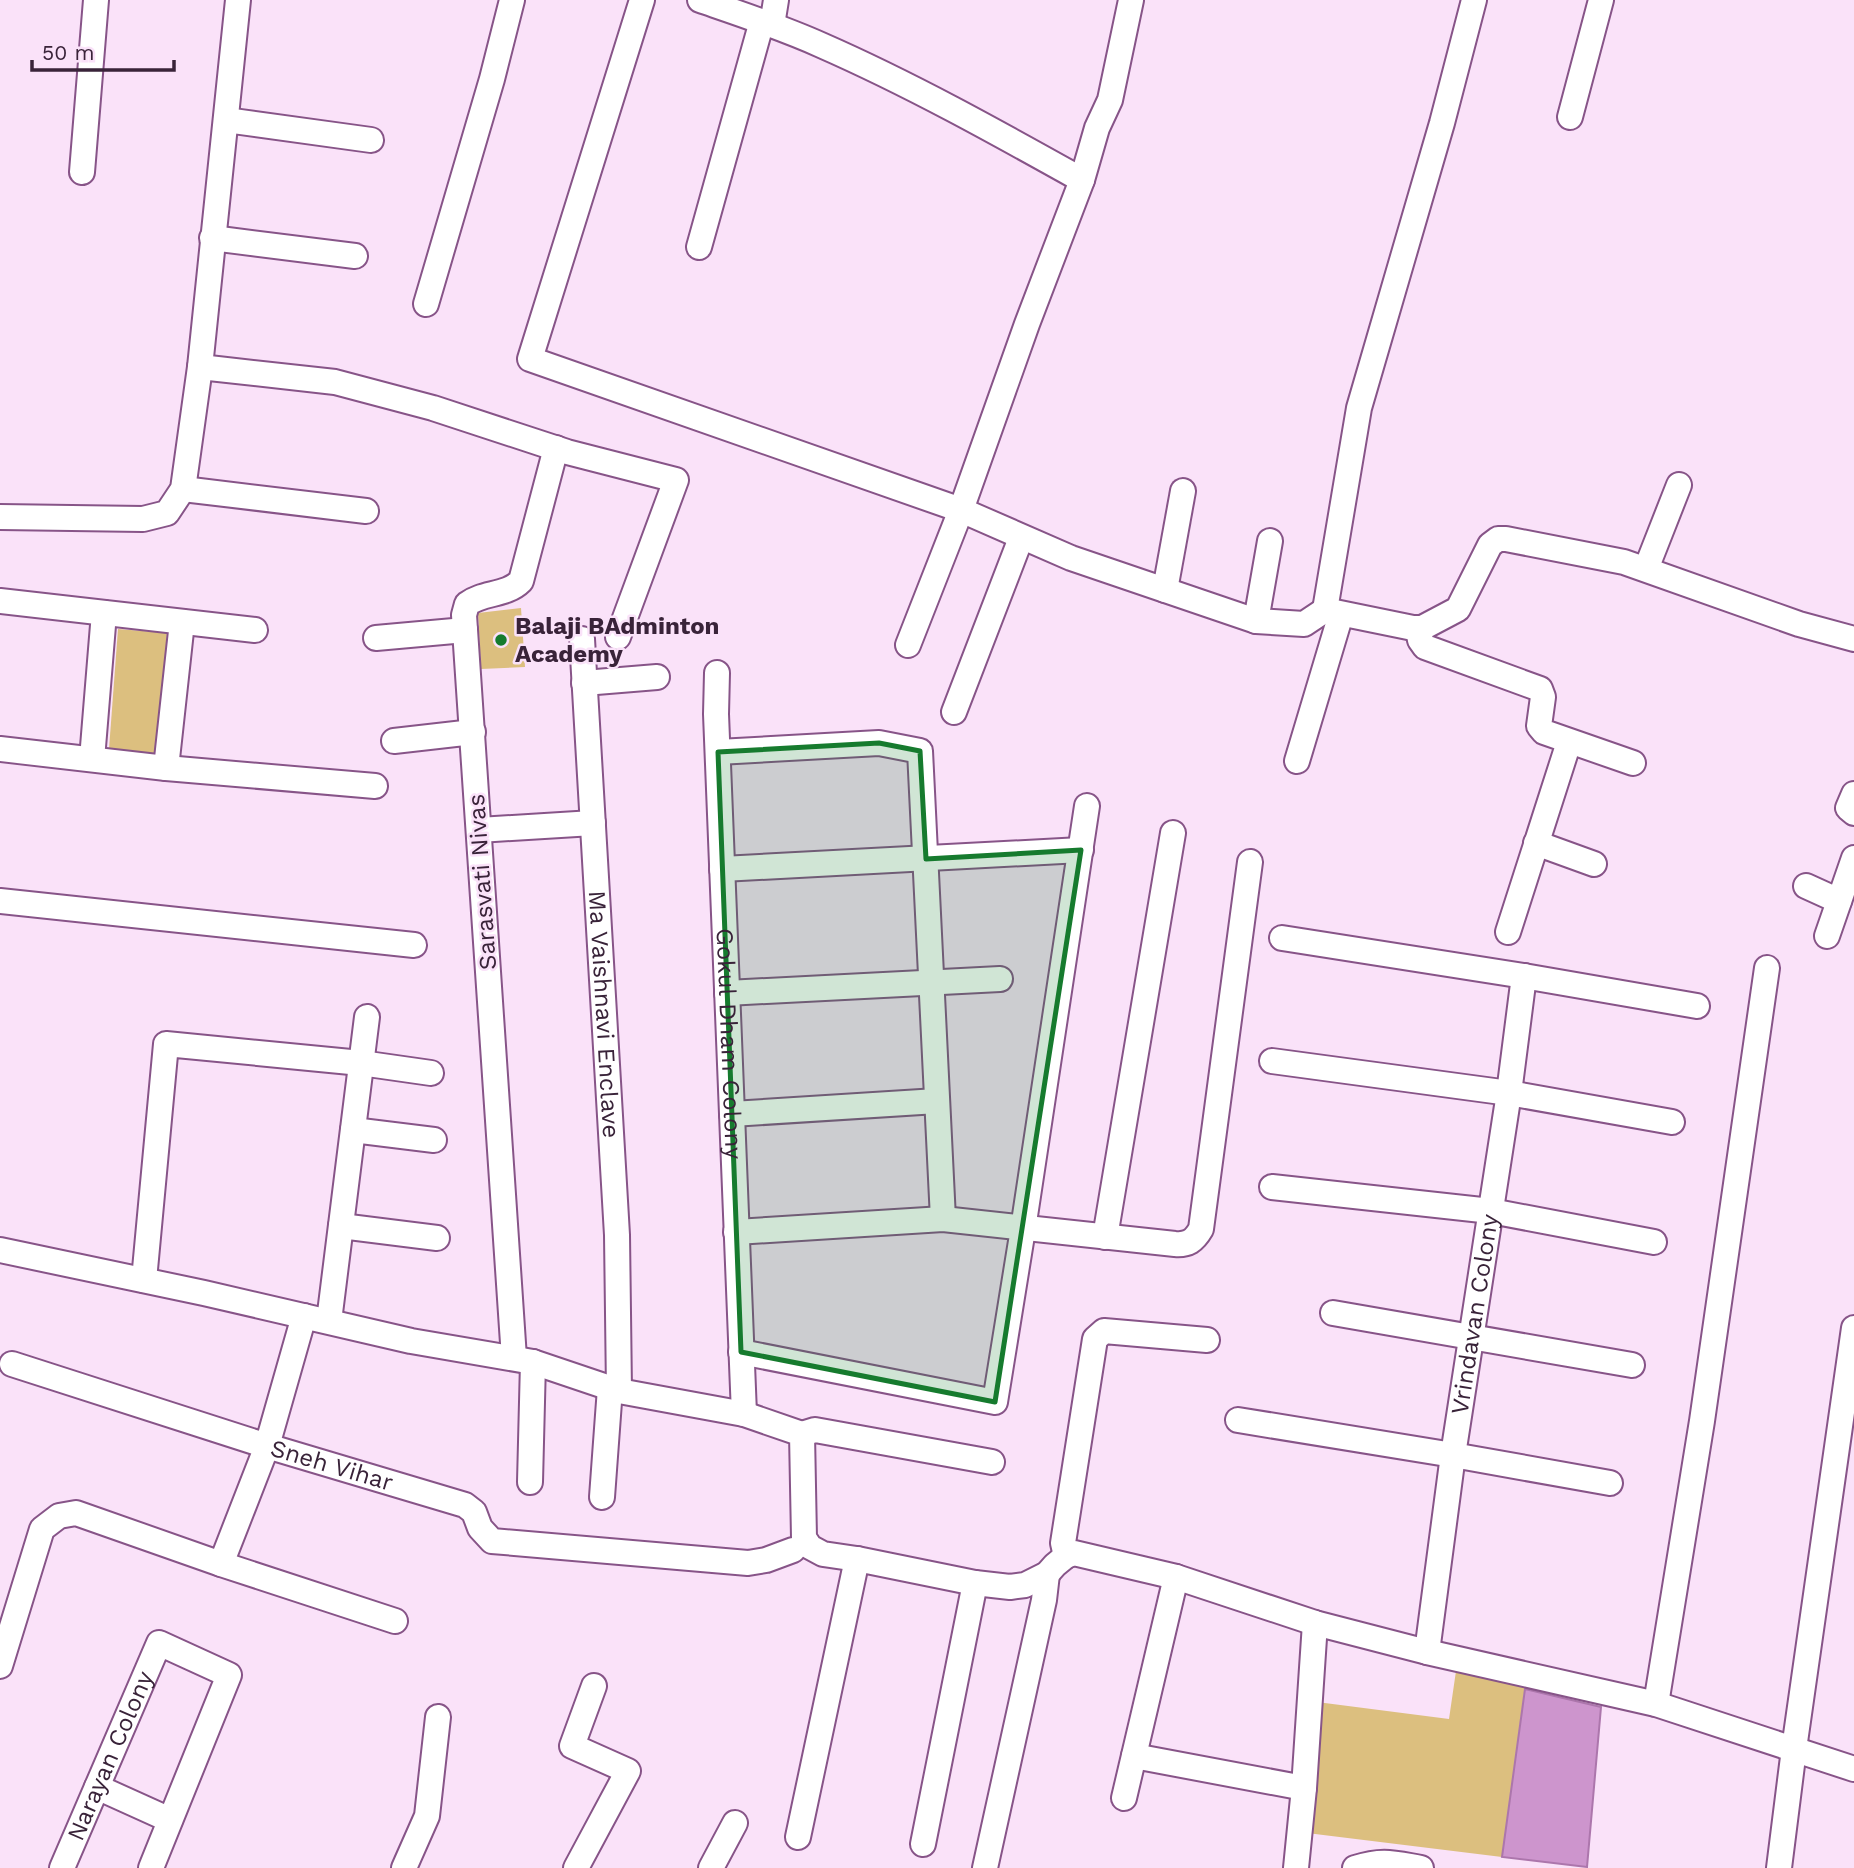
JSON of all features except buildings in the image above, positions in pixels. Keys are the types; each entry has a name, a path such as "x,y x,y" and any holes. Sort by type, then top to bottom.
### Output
{"street":[{"path":"82,172 96,0"},
{"path":"0,517 143,519 167,513 184,489 200,367 238,0"},
{"path":"426,304 492,79 512,0"},
{"path":"642,0 530,359 961,510 1071,558 1256,621 1304,624 1333,612 1418,629 1458,609 1490,545 1498,539 1506,539 1624,562 1799,624 1854,639"},
{"path":"700,0 821,45 924,94 1082,180"},
{"path":"699,247 776,0"},
{"path":"908,645 961,510 1082,180 1097,128 1111,100 1131,0"},
{"path":"1297,761 1333,612 1359,408 1442,123 1474,0"},
{"path":"1570,117 1601,0"},
{"path":"226,120 371,140"},
{"path":"212,238 355,256"},
{"path":"200,367 335,382 433,408 556,448 676,480 618,637"},
{"name":"Sarasvati Nivas","path":"530,1482 524,1360 479,830 464,615 467,604 473,599 509,590 521,581 556,448"},
{"path":"1646,569 1679,485"},
{"path":"184,489 366,511"},
{"path":"1165,590 1183,491"},
{"path":"954,712 1021,538"},
{"path":"1256,621 1270,541"},
{"path":"0,601 256,630"},
{"path":"92,760 104,612"},
{"path":"166,768 181,622"},
{"path":"1418,629 1420,640 1425,647 1540,689 1543,697 1540,729 1569,742 1633,763"},
{"path":"376,638 465,630"},
{"name":"Ma Vaishnavi Enclave","path":"582,639 617,1235 615,1390 602,1497"},
{"name":"Gokul Dham Colony","path":"717,673 722,869 744,1414"},
{"path":"584,683 657,677"},
{"path":"394,741 473,732"},
{"path":"1508,932 1569,742"},
{"path":"718,752 879,743 920,751 943,1219"},
{"path":"0,749 166,768 375,786"},
{"path":"1854,794 1849,808 1854,813"},
{"path":"741,1352 995,1402 1087,806"},
{"path":"479,830 593,823"},
{"path":"1105,1237 1172,833"},
{"path":"1536,843 1594,864"},
{"path":"722,869 1081,850"},
{"path":"1828,936 1854,858"},
{"path":"736,1232 943,1219 1186,1245 1196,1238 1201,1229 1250,862"},
{"path":"1806,886 1839,901"},
{"path":"0,901 414,945"},
{"path":"1282,937 1697,1006"},
{"path":"1657,1704 1704,1407 1768,968"},
{"name":"Vrindavan Colony","path":"1427,1651 1453,1455 1509,1093 1524,976"},
{"path":"727,993 1000,979"},
{"path":"329,1321 368,1017"},
{"path":"144,1280 166,1044 362,1063 431,1073"},
{"path":"1272,1061 1509,1093 1672,1122"},
{"path":"732,1114 937,1101"},
{"path":"353,1130 434,1140"},
{"path":"1272,1187 1491,1211 1654,1242"},
{"path":"341,1226 437,1238"},
{"path":"0,1250 411,1341 524,1360 615,1390 744,1414 802,1434 814,1430 992,1462"},
{"path":"1332,1313 1632,1365"},
{"path":"12,1364 267,1446 304,1316"},
{"path":"1779,1868 1854,1328"},
{"path":"1066,1556 1063,1543 1095,1339 1104,1331 1206,1340"},
{"path":"1238,1420 1610,1483"},
{"path":"802,1434 804,1538 810,1547 823,1554 975,1583 1010,1587 1024,1585 1047,1574 1066,1556 1074,1553 1176,1577 1315,1623 1657,1704 1854,1769"},
{"name":"Sneh Vihar","path":"221,1564 267,1446 465,1505 474,1512 480,1528 492,1541 748,1563 766,1560 793,1550"},
{"path":"0,1666 42,1528 59,1516 76,1513 221,1564 395,1620"},
{"path":"798,1837 857,1559"},
{"path":"985,1868 1044,1600 1047,1574"},
{"path":"1124,1798 1176,1577"},
{"path":"923,1844 975,1583"},
{"path":"1296,1868 1315,1623"},
{"name":"Narayan Colony","path":"62,1868 159,1643 229,1675 170,1820"},
{"path":"576,1868 628,1771 572,1746 594,1686"},
{"path":"404,1868 427,1816 438,1717"},
{"path":"1134,1756 1304,1788"},
{"path":"97,1787 170,1820 151,1868"},
{"path":"711,1868 735,1823"},
{"path":"1355,1868 1386,1861 1421,1868"}],"highlighted area":[{"path":"879,743 920,751 926,859 1081,850 995,1402 741,1352 718,752"}],"shaded area":[{"name":"Balaji BAdminton Academy","path":"521,608 525,667 481,669 478,613"},
{"path":"118,629 167,633 157,755 109,749"},
{"path":"1456,1671 1525,1686 1502,1857 1307,1833 1317,1702 1449,1719"}],"place":[{"name":"Balaji BAdminton Academy","path":"501,640"}]}
